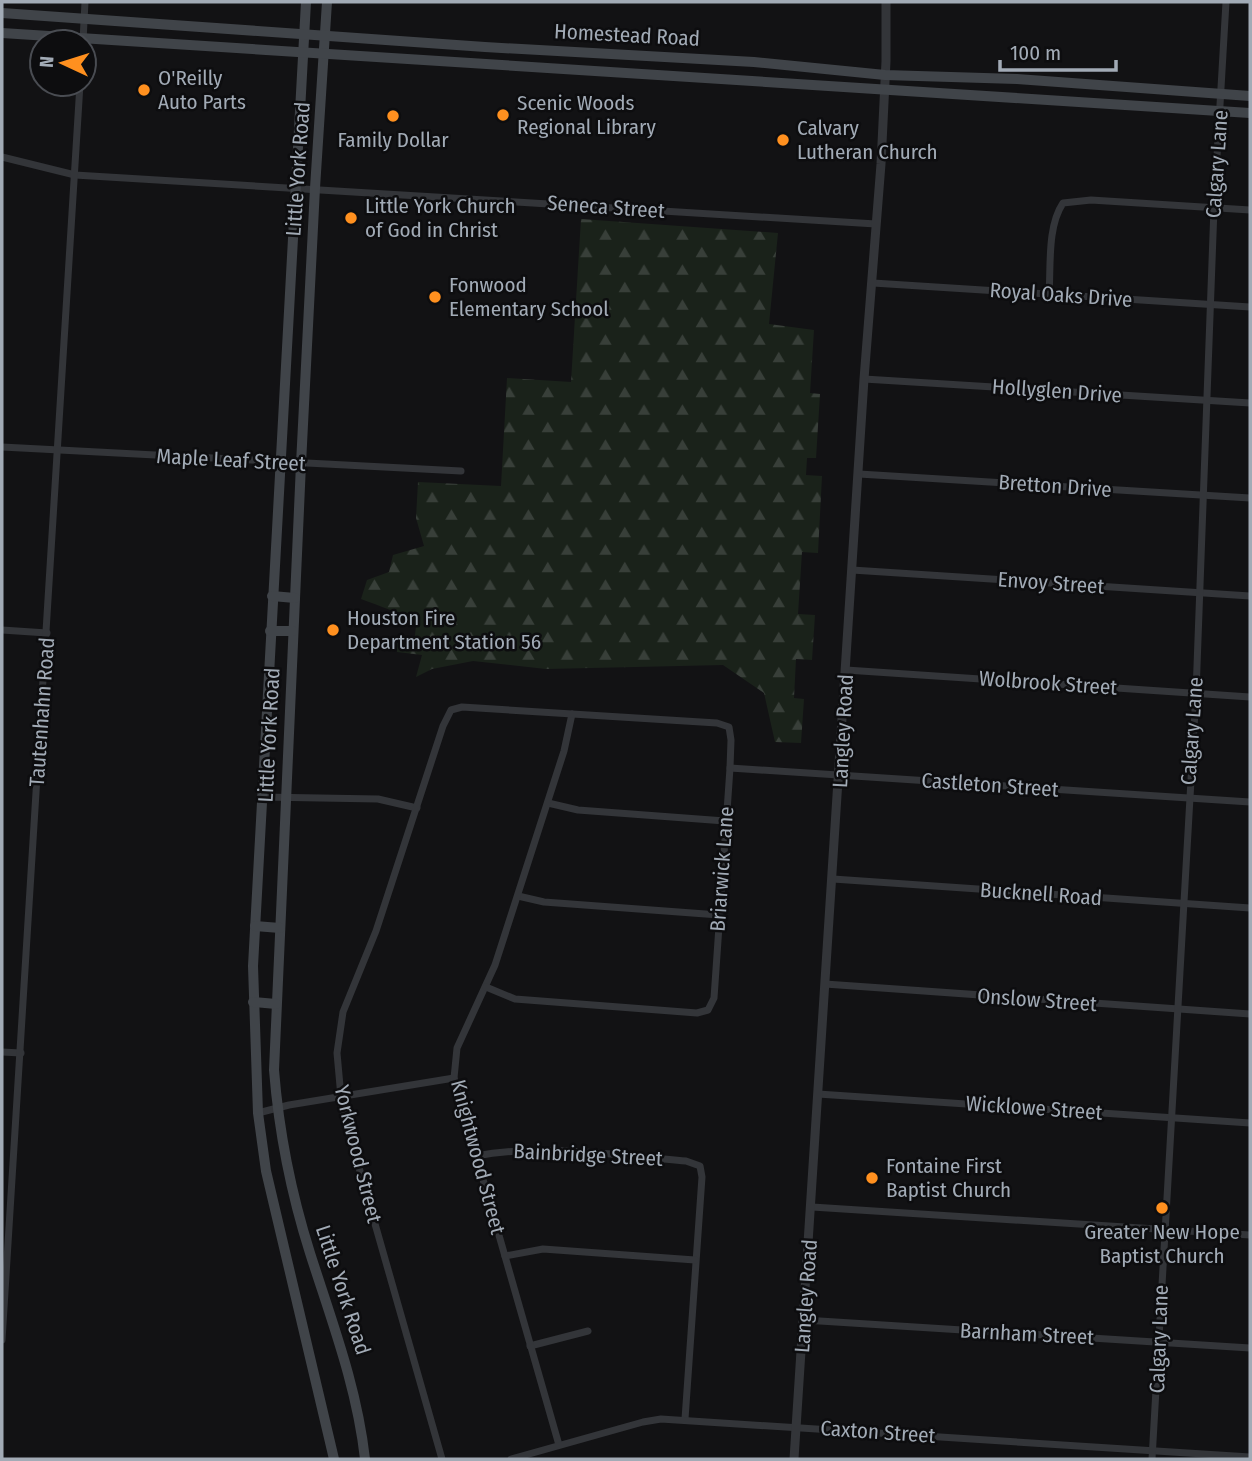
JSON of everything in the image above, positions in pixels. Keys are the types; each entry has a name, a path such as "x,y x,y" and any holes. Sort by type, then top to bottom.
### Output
{"main road":[{"name":"Little York Road","path":"306,2 270,631 253,1002 258,1113 266,1171 334,1459"},
{"name":"Little York Road","path":"327,2 301,464 274,1070 287,1171 352,1382 365,1459"},
{"name":"Homestead Road","path":"2,13 485,47 754,62 886,75 1017,79 1250,96"},
{"name":"Homestead Road","path":"2,33 28,35"},
{"name":"Homestead Road","path":"98,41 303,51 1250,113"},
{"path":"484,63 485,47"},
{"path":"754,62 754,80"},
{"path":"1015,97 1017,79"},
{"path":"1094,85 1094,103"},
{"path":"272,596 295,598"},
{"path":"270,631 293,631"},
{"path":"255,926 280,928"},
{"path":"253,1002 276,1004"}],"street":[{"path":"84,28 85,2"},
{"name":"Langley Road","path":"794,1459 864,379 873,283 886,75 887,2"},
{"name":"Calgary Lane","path":"1152,1459 1196,693 1214,208 1226,2"},
{"name":"Tautenhahn Road","path":"2,1340 79,98"},
{"name":"Seneca Street","path":"2,157 75,175 876,224"},
{"path":"1049,294 1056,213 1063,203 1091,200 1250,211"},
{"name":"Royal Oaks Drive","path":"873,283 1250,307"},
{"name":"Hollyglen Drive","path":"864,379 1250,403"},
{"name":"Maple Leaf Street","path":"2,447 461,471"},
{"name":"Bretton Drive","path":"859,474 1250,498"},
{"name":"Envoy Street","path":"852,570 1250,596"},
{"path":"2,630 47,633"},
{"name":"Wolbrook Street","path":"846,670 1250,697"},
{"name":"Yorkwood Street","path":"442,1459 340,1097 337,1054 343,1012 376,931 451,710 470,708 572,714"},
{"name":"Briarwick Lane","path":"486,987 515,999 697,1013 708,1010 714,998 730,768 729,727 718,723 572,714"},
{"name":"Knightwood Street","path":"559,1445 454,1079 457,1048 486,987 518,896 564,751 572,714"},
{"name":"Castleton Street","path":"730,768 1250,802"},
{"path":"262,797 378,799 417,808"},
{"path":"548,803 578,810 725,821"},
{"name":"Bucknell Road","path":"833,879 1250,908"},
{"path":"518,896 544,902 719,915"},
{"name":"Onslow Street","path":"825,984 1250,1014"},
{"path":"2,1052 21,1053"},
{"path":"258,1113 277,1107 454,1079"},
{"name":"Wicklowe Street","path":"818,1094 1250,1123"},
{"name":"Bainbridge Street","path":"476,1156 501,1151 534,1150 686,1161 700,1166 702,1177 695,1260"},
{"path":"812,1207 1250,1235"},
{"path":"505,1256 543,1249 695,1260 685,1419"},
{"name":"Barnham Street","path":"804,1320 1250,1348"},
{"path":"530,1346 587,1331"},
{"name":"Caxton Street","path":"511,1459 643,1422 685,1419 1250,1457"}],"green space":[{"path":"581,219 778,233 769,324 814,330 810,393 820,394 816,458 807,458 806,475 822,476 818,553 802,552 798,614 815,615 812,660 796,659 794,698 804,699 801,743 775,742 764,693 723,665 546,669 473,661 432,669 416,677 422,655 397,652 397,643 414,644 417,617 361,599 367,580 389,572 393,555 424,546 416,518 418,482 501,486 507,378 571,382"}],"place":[{"name":"O'Reilly Auto Parts","path":"144,90"},
{"name":"Scenic Woods Regional Library","path":"503,115"},
{"name":"Family Dollar","path":"393,116"},
{"name":"Calvary Lutheran Church","path":"783,140"},
{"name":"Little York Church of God in Christ","path":"351,218"},
{"name":"Fonwood Elementary School","path":"435,297"},
{"name":"Houston Fire Department Station 56","path":"333,630"},
{"name":"Fontaine First Baptist Church","path":"872,1178"},
{"name":"Greater New Hope Baptist Church","path":"1162,1208"}]}
